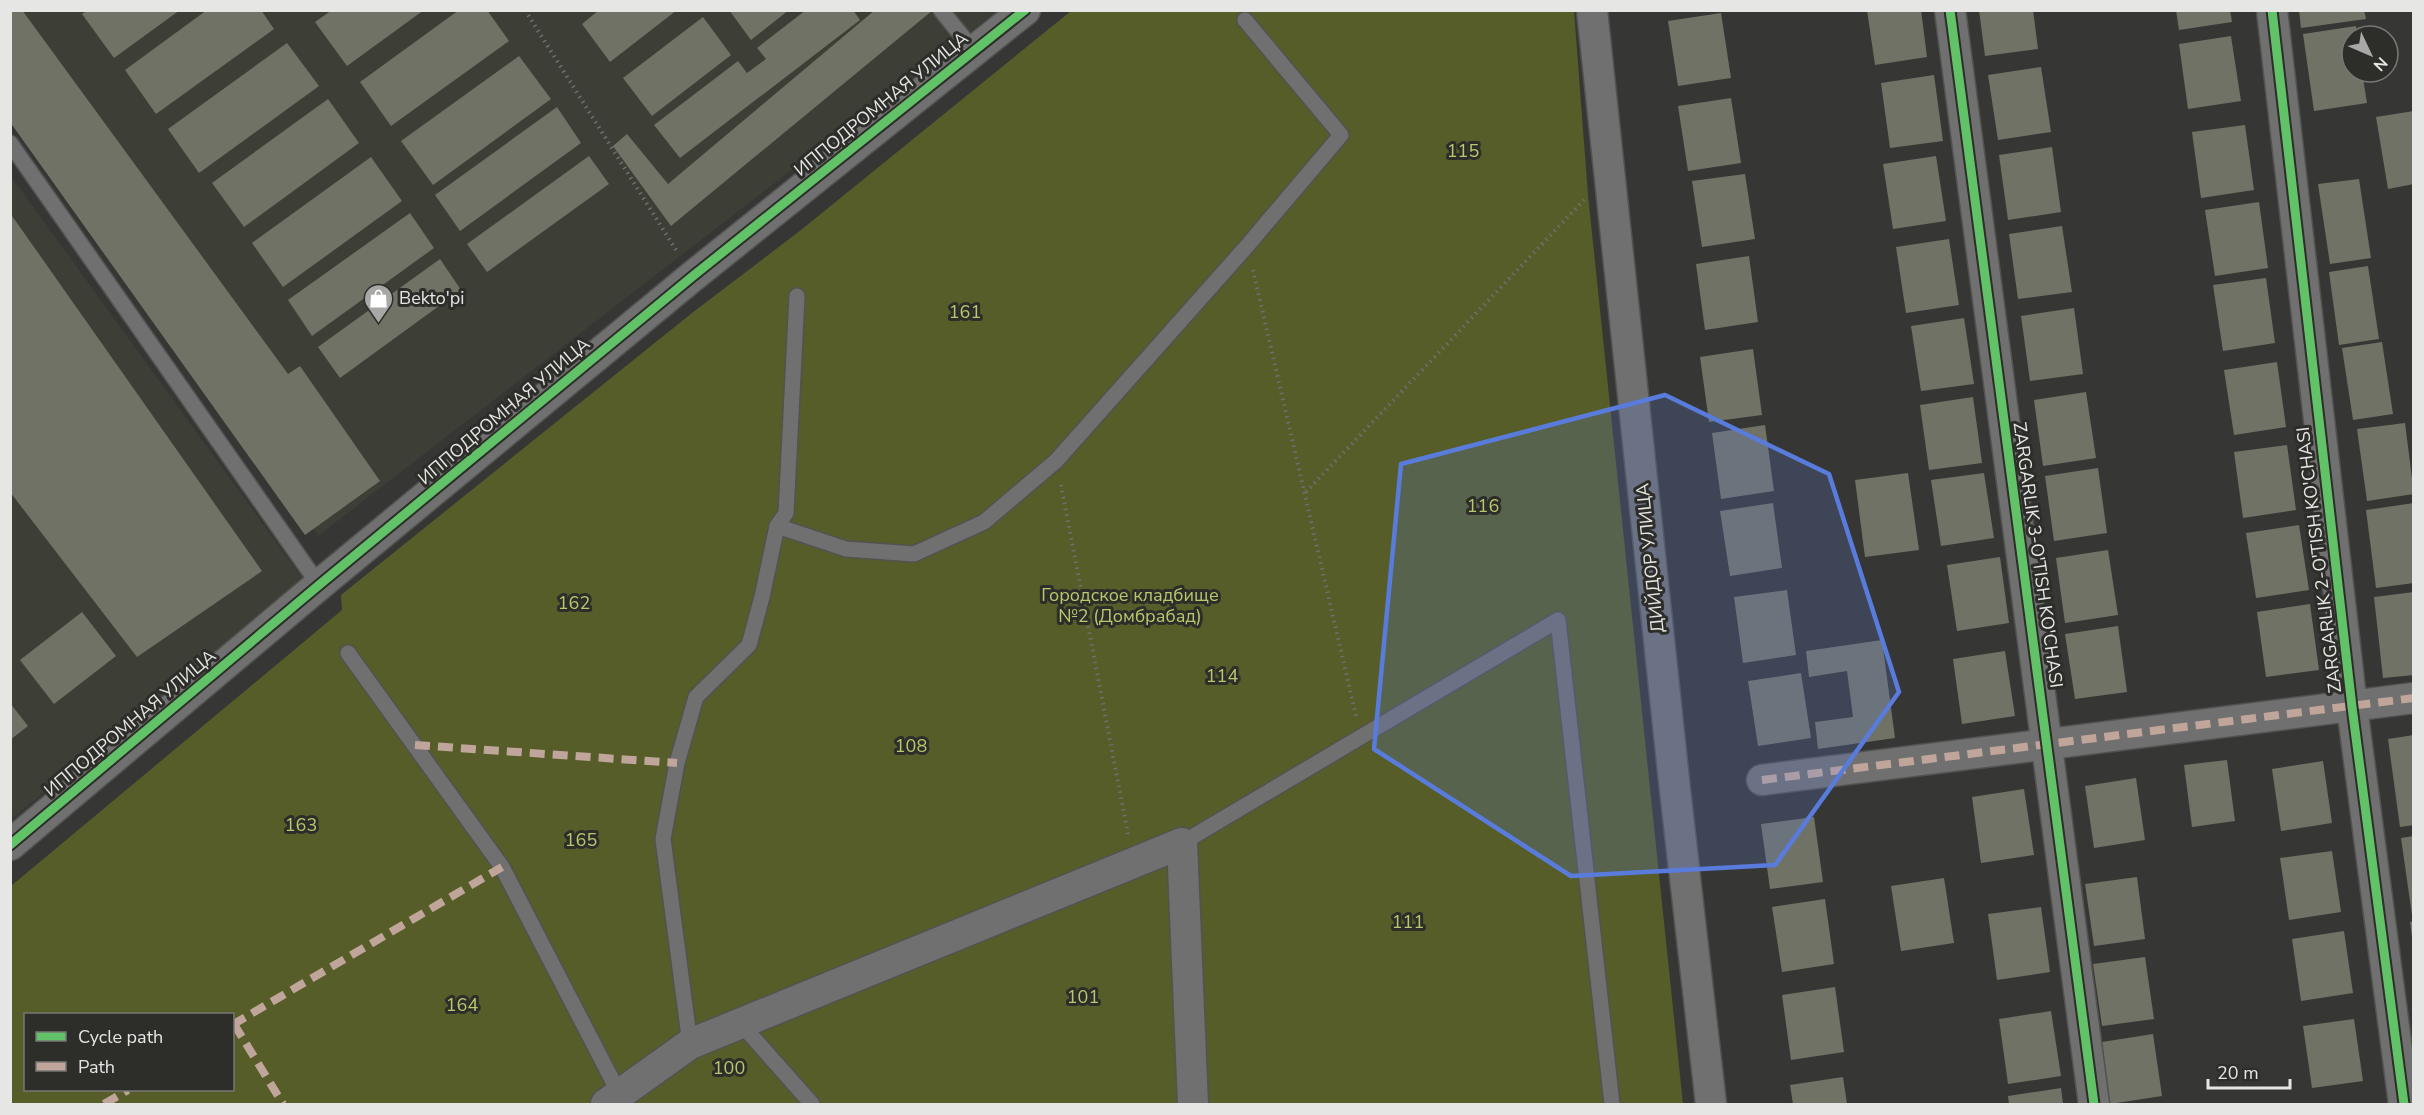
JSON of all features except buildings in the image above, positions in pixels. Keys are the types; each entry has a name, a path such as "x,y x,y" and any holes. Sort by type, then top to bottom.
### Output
{"street":[{"name":"ИППОДРОМНАЯ УЛИЦА","path":"10,846 319,585 693,276 1024,10"},
{"name":"ДИЙДОР УЛИЦА","path":"1592,10 1675,790 1711,1104"},
{"name":"ZARGARLIK 3-O'TISH KO'CHASI","path":"1950,10 2094,1104"},
{"name":"ZARGARLIK 2-O'TISH KO'CHASI","path":"2272,10 2352,707 2404,1104"},
{"path":"1762,780 2414,698"},
{"path":"613,1100 690,1044 1182,843 1193,1104"}],"lane":[{"path":"941,10 974,51"},
{"path":"777,526 846,549 914,554 984,522 1056,461 1247,246 1341,135 1245,20"},
{"path":"10,143 319,585"},
{"path":"690,1044 663,839 677,763 696,697 749,645 777,526 786,513 797,296"},
{"path":"1182,843 1558,620 1612,1104"},
{"path":"348,653 502,867 613,1100"},
{"path":"741,1023 812,1104"}],"path":[{"path":"525,10 693,276"},
{"path":"1306,493 1588,195"},
{"path":"1247,246 1361,738"},
{"path":"1056,461 1133,863"}],"highlighted area":[{"path":"1665,395 1829,474 1899,692 1775,865 1571,876 1374,749 1401,464"}],"shaded area":[{"name":"Bekto'pi","path":"10,11 997,11 318,536 11,112"},
{"path":"10,175 305,582 11,819 10,819"}],"green space":[{"name":"Городское кладбище №2 (Домбрабад)","path":"1071,11 1574,11 1588,195 1683,1104 11,1104 11,886 342,610 341,595 692,313 801,230"}],"marked path":[{"path":"1762,780 2414,698"},
{"path":"415,745 677,763"},
{"path":"234,1024 502,867"},
{"path":"234,1024 283,1104"},
{"path":"104,1104 126,1091"}],"cycle path":[{"path":"10,845 319,585 693,276 1025,10"},
{"path":"1950,10 2094,1104"},
{"path":"2272,10 2352,707 2404,1104"}],"place":[{"name":"Bekto'pi","path":"378,324"}],"park label":[{"name":"115","path":"1463,151"},
{"name":"161","path":"965,312"},
{"name":"116","path":"1483,506"},
{"name":"162","path":"574,603"},
{"name":"114","path":"1222,676"},
{"name":"108","path":"911,746"},
{"name":"163","path":"301,825"},
{"name":"165","path":"581,840"},
{"name":"111","path":"1408,922"},
{"name":"101","path":"1083,997"},
{"name":"164","path":"462,1005"},
{"name":"100","path":"729,1068"}]}
